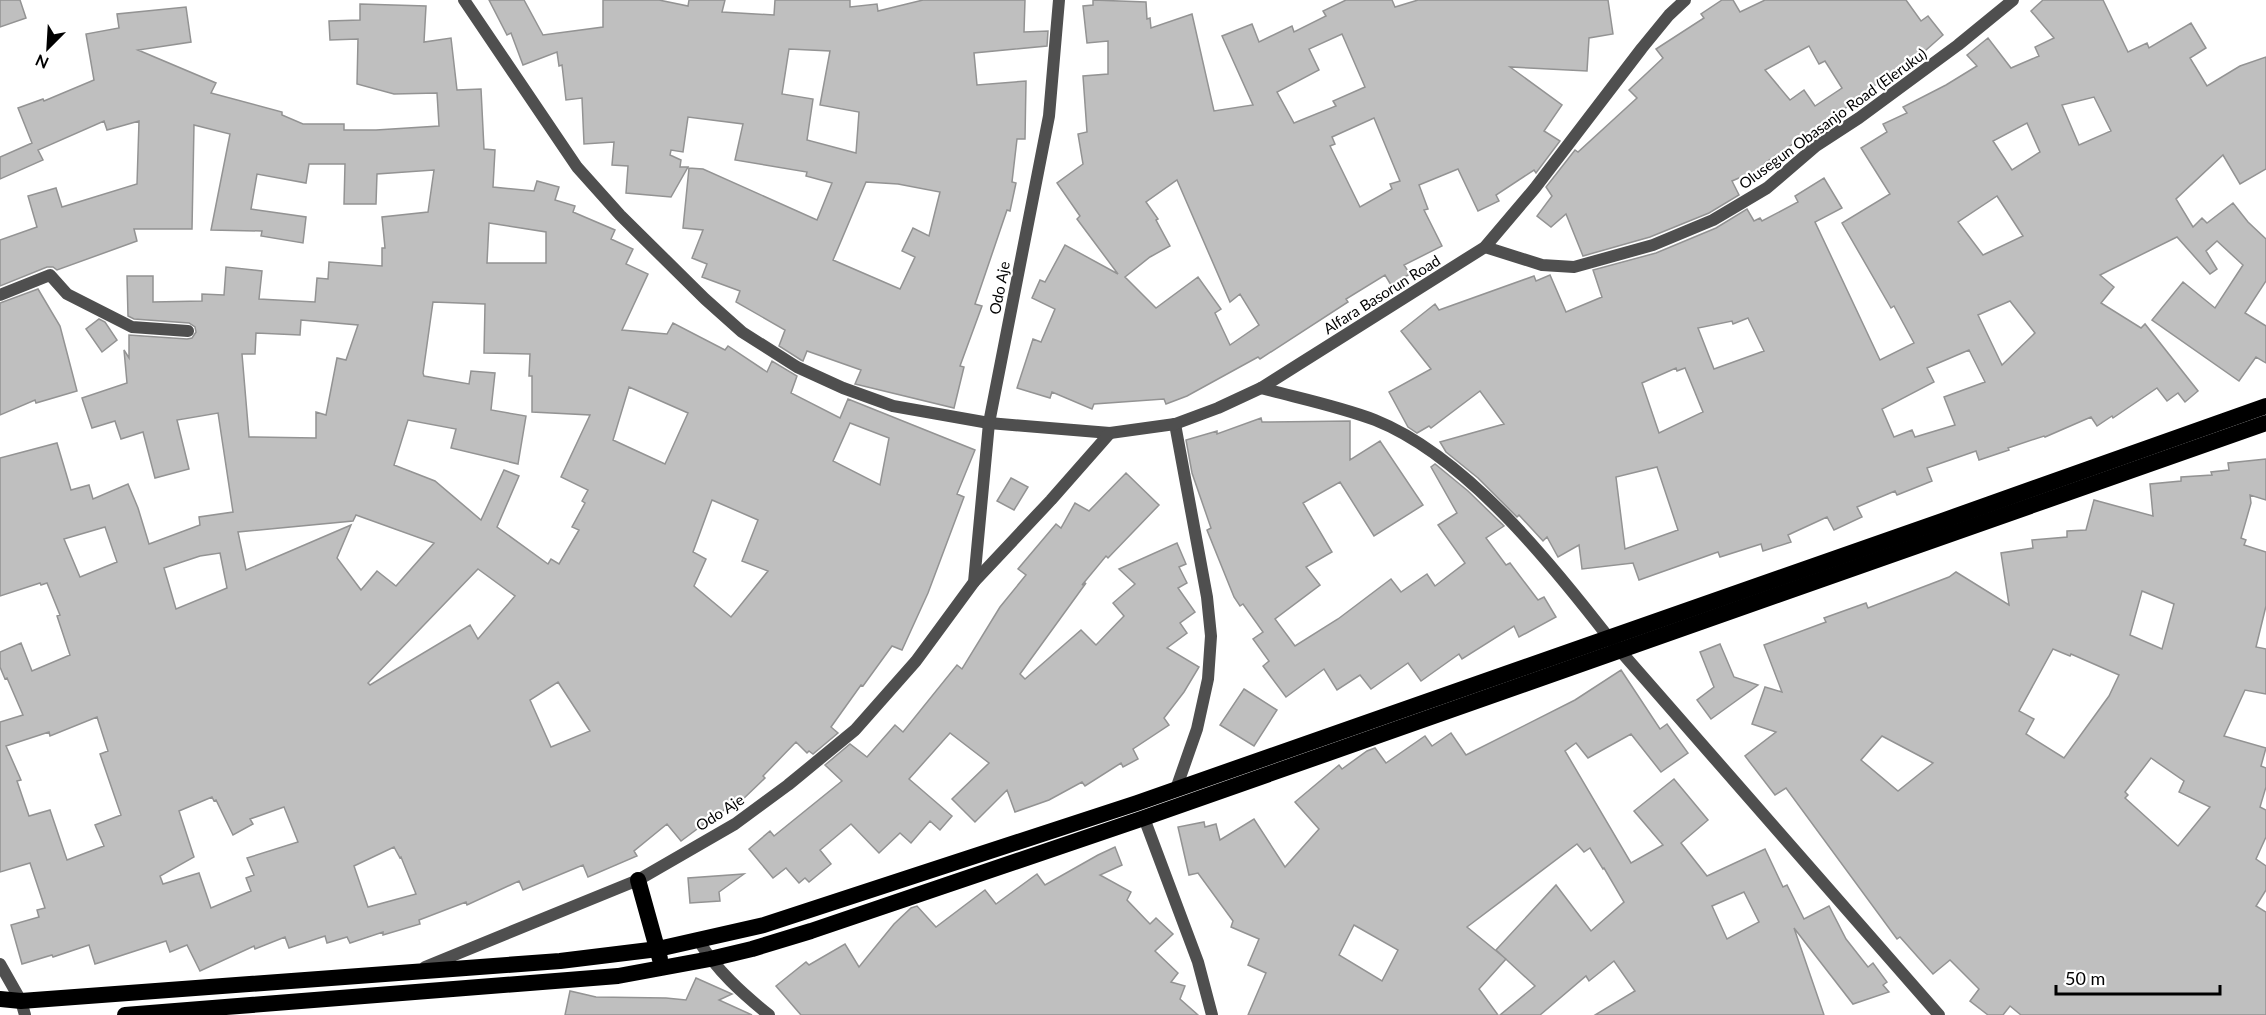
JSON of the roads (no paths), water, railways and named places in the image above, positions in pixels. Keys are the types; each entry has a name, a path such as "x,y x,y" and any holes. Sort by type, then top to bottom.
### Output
{"highway":[{"path":"0,999 23,1008 413,972 560,961 658,949 764,925 1176,789 2266,406"},
{"path":"125,1015 563,982 618,976 710,959 811,931 1144,818 2266,423"},
{"path":"638,880 662,969"}],"street":[{"name":"Alfara Basorun Road","path":"464,0 577,167 620,215 742,332 797,367 843,388 893,405 989,423 1110,433 1175,424 1218,408 1261,388 1485,248 1522,204 1642,48 1685,0"},
{"name":"Odo Aje","path":"974,582 989,423 1049,116 1059,0"},
{"name":"Olusegun Obasanjo Road (Eleruku)","path":"1485,248 1542,265 1574,267 1653,245 1713,220 1767,188 1816,146 1859,118 1949,52 2013,0"},
{"path":"0,295 50,275 67,294 132,327 188,331"},
{"path":"1261,388 1375,421 1421,444 1507,517 1568,585 1609,638 1939,1015"},
{"path":"1175,424 1207,597 1211,636 1204,699 1197,729 1176,789"},
{"name":"Odo Aje","path":"413,972 638,880 735,824 788,785 855,730 916,661 974,582 1110,433"},
{"path":"1144,818 1198,963 1212,1015"},
{"path":"699,941 710,959 751,1001 769,1015"},
{"path":"0,964 23,1008"}]}
